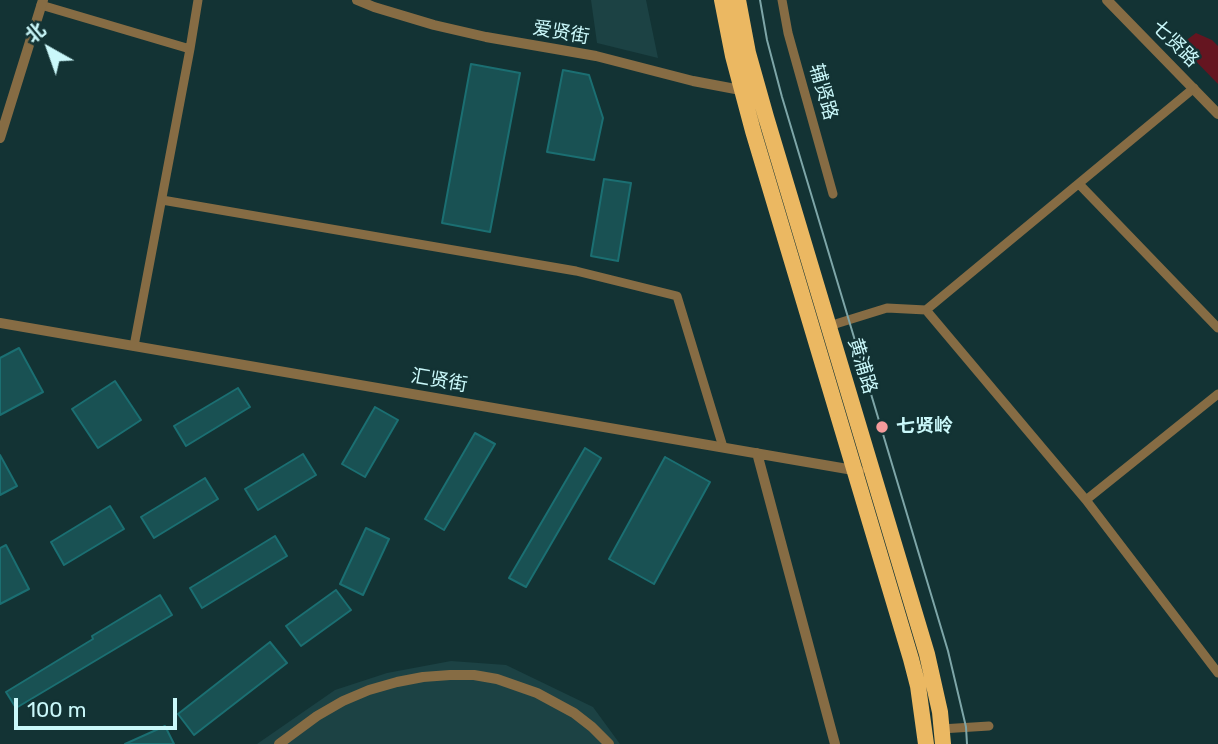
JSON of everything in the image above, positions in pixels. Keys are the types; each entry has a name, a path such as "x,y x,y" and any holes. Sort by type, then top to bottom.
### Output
{"highway":[{"name":"黄浦路","path":"722,0 733,56 757,145 911,659 918,686 926,744"},
{"name":"黄浦路","path":"738,0 748,53 927,654 940,712 942,736"}],"street":[{"path":"134,346 198,0"},
{"name":"爱贤街","path":"357,0 434,25 596,56 760,94"},
{"name":"辅贤路","path":"782,0 788,33 833,194"},
{"name":"七贤路","path":"1107,0 1218,114"},
{"path":"0,138 42,2 190,49"},
{"path":"829,326 887,308 926,310 1194,88"},
{"path":"1079,184 1218,328"},
{"path":"162,200 576,271 677,296 723,447"},
{"path":"926,310 1086,500 1218,673"},
{"name":"汇贤街","path":"0,323 873,473"},
{"path":"1086,500 1218,394"},
{"path":"757,453 835,744"},
{"path":"279,744 317,716 369,690 423,677 450,675 497,679 537,693 574,713 609,744"},
{"path":"942,736 989,726"}],"shaded area":[{"path":"591,0 646,0 658,58 597,43"},
{"path":"1196,33 1212,40 1218,46 1218,84 1180,45"},
{"path":"451,661 506,665 593,707 620,744 257,744 335,690 387,673"}],"building":[{"path":"471,64 520,73 490,232 442,223"},
{"path":"563,70 589,75 603,118 594,160 547,152"},
{"path":"604,179 631,183 618,261 591,256"},
{"path":"19,348 43,392 0,415 0,358"},
{"path":"115,381 141,420 98,448 72,409"},
{"path":"238,388 250,407 186,446 174,426"},
{"path":"375,407 398,420 365,477 342,464"},
{"path":"475,433 495,444 444,530 425,519"},
{"path":"585,448 601,458 526,587 509,578"},
{"path":"303,454 316,475 258,510 245,489"},
{"path":"0,455 17,486 0,495"},
{"path":"665,457 710,482 654,584 609,559"},
{"path":"205,478 218,499 154,538 141,517"},
{"path":"110,506 124,529 64,565 51,542"},
{"path":"366,528 389,539 363,595 340,584"},
{"path":"275,536 287,556 202,608 190,588"},
{"path":"6,545 29,589 0,604 0,548"},
{"path":"336,590 351,610 301,646 286,626"},
{"path":"160,595 172,615 16,708 6,692"},
{"path":"270,642 287,663 194,735 178,714"},
{"path":"165,726 174,744 125,744"}],"tram line":[{"path":"760,0 782,97 948,651 966,727 967,744"}],"place":[{"name":"七贤岭","path":"882,427"}]}
